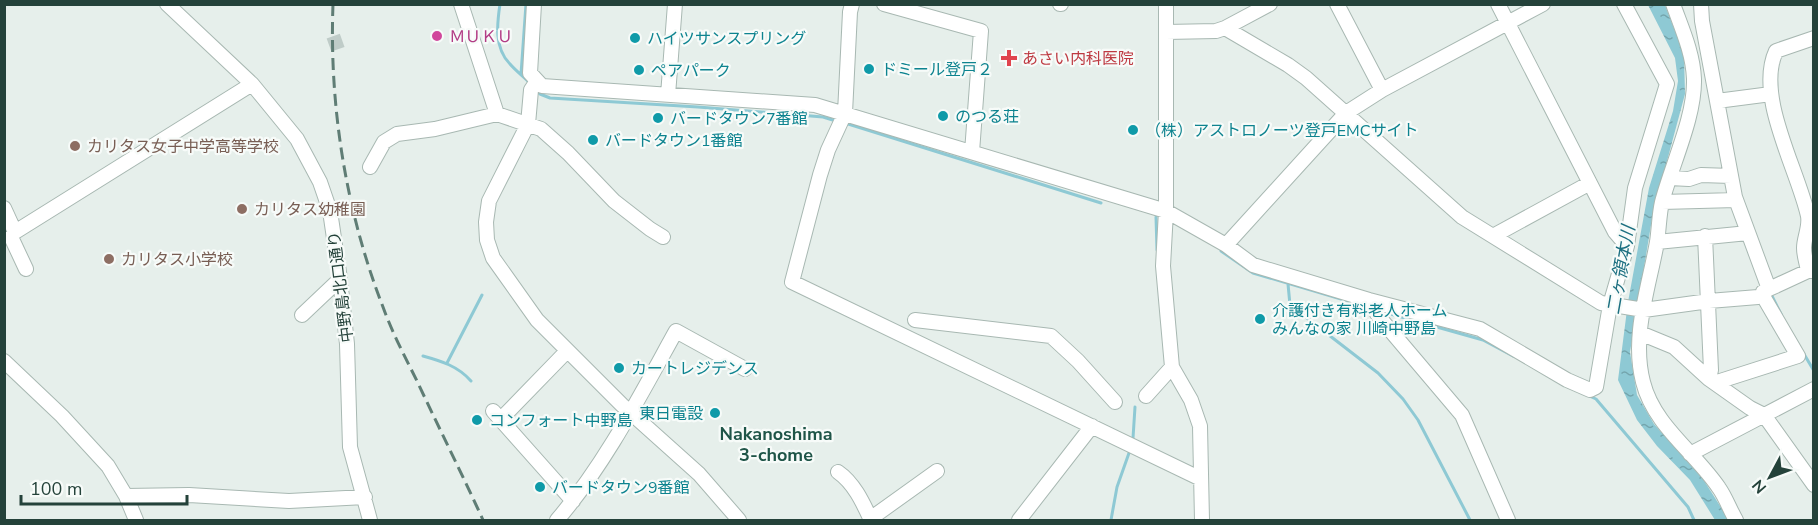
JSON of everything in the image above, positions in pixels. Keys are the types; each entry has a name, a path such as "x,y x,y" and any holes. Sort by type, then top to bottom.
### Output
{"street":[{"name":"中野島北口通り","path":"167,4 252,84 297,139 320,182 330,211 340,279 347,344 350,447 370,520"},
{"path":"461,4 497,114"},
{"path":"534,4 530,73 542,86 815,105 845,113 1166,211 1226,245 1253,265 1369,300 1480,328 1567,380 1590,390 1596,387 1627,246 1635,188 1667,84 1624,4"},
{"path":"668,95 675,4"},
{"path":"852,4 845,113 819,175 792,282 1201,479"},
{"path":"884,4 981,31 972,152"},
{"path":"1166,4 1166,211 1163,266 1172,367 1191,400 1200,426 1202,520"},
{"path":"1166,32 1216,31 1270,4"},
{"path":"1337,4 1382,90"},
{"path":"1498,4 1615,232 1627,246"},
{"path":"1226,245 1346,113 1382,90 1543,4"},
{"path":"1673,4 1692,60 1694,81 1692,102 1662,202 1657,242 1642,310 1638,354 1643,383 1653,408 1719,488 1736,520"},
{"path":"1701,4 1702,21 1736,200 1766,292 1798,356 1713,380"},
{"path":"1225,28 1288,65 1346,113 1462,218 1601,303 1642,310 1766,292 1811,271 1804,247 1809,219 1784,144 1771,93 1771,63 1776,51 1814,38"},
{"path":"537,81 531,90 528,124 489,201 486,222 487,240 493,258 537,320 699,474 739,520"},
{"path":"26,269 11,237 15,232 252,84"},
{"path":"1717,101 1771,93"},
{"path":"370,167 384,142 397,134 438,129 497,114 541,129 568,153 614,201 638,221 663,237"},
{"path":"1670,178 1689,179 1701,175 1731,176"},
{"path":"1493,236 1590,183"},
{"path":"1662,202 1736,200"},
{"path":"4,208 15,232"},
{"path":"1657,242 1748,233"},
{"path":"1705,236 1713,380"},
{"path":"302,315 340,279"},
{"path":"1369,300 1379,317 1462,415 1508,520"},
{"path":"915,320 1051,336 1115,402"},
{"path":"557,520 573,501 631,411 676,331 745,369"},
{"path":"1640,333 1674,347 1750,408 1764,415 1814,485"},
{"path":"567,351 496,415 573,501"},
{"path":"4,361 62,416 108,466 126,496 136,520"},
{"path":"1146,396 1172,367"},
{"path":"1690,454 1814,389"},
{"path":"1019,520 1092,426"},
{"path":"838,471 851,484 871,520 938,471"},
{"path":"126,496 189,495 289,501 364,497"}],"water":[{"path":"1648,5 1665,5 1684,54 1685,94 1653,213 1630,352 1637,395 1654,424 1703,479 1729,520 1715,520 1690,480 1657,446 1637,420 1618,380 1628,302 1649,188 1673,111 1678,81 1675,58"}],"waterway":[{"path":"500,4 498,36 501,51 510,64 531,84"},
{"path":"521,74 526,4"},
{"path":"535,89 550,98 823,117 836,121"},
{"path":"845,123 1101,203"},
{"path":"1156,217 1157,250"},
{"path":"1221,251 1253,273 1368,307"},
{"path":"1288,284 1290,305 1378,373 1403,399 1418,420 1470,520"},
{"path":"1771,294 1781,314"},
{"path":"447,363 482,295"},
{"path":"1380,311 1483,340 1513,356"},
{"path":"1804,354 1814,371"},
{"path":"423,356 455,368 471,381"},
{"path":"1585,394 1596,399 1688,507 1694,520"},
{"path":"1133,438 1135,407"},
{"path":"1111,520 1117,487 1129,453"}],"tunnel":[{"path":"329,45 343,40"}],"railway":[{"path":"333,4 332,42 337,120 359,234 390,326 483,520"}],"place":[{"name":"ＭＵＫＵ","path":"437,36"},
{"name":"ハイツサンスプリング","path":"635,38"},
{"name":"あさい内科医院","path":"1009,58"},
{"name":"ドミール登戸２","path":"869,69"},
{"name":"ペアパーク","path":"639,70"},
{"name":"のつる荘","path":"943,116"},
{"name":"バードタウン7番館","path":"658,118"},
{"name":"（株）アストロノーツ登戸EMCサイト","path":"1133,130"},
{"name":"バードタウン1番館","path":"593,140"},
{"name":"カリタス女子中学高等学校","path":"75,146"},
{"name":"カリタス幼稚園","path":"242,209"},
{"name":"カリタス小学校","path":"109,259"},
{"name":"介護付き有料老人ホーム みんなの家 川崎中野島","path":"1260,319"},
{"name":"カートレジデンス","path":"619,368"},
{"name":"東日電設","path":"715,413"},
{"name":"コンフォート中野島","path":"477,420"},
{"name":"バードタウン9番館","path":"540,487"}],"district":[{"name":"Nakanoshima 3-chome","path":"776,444"}],"water label":[{"name":"二ヶ領本川","path":"1621,270"}]}
